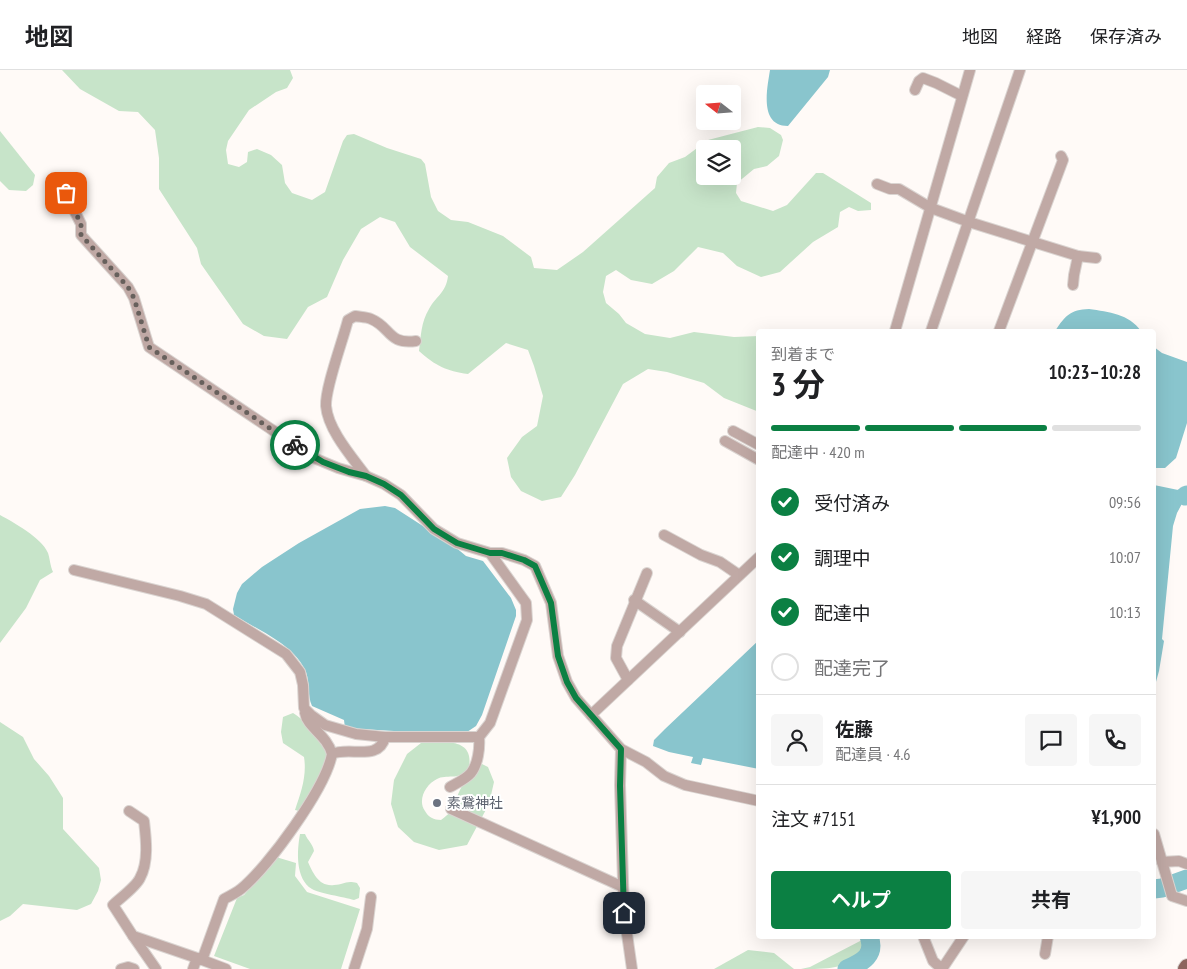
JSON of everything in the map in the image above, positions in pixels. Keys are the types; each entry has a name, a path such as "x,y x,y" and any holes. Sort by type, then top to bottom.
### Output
{"street":[{"path":"895,329 970,70"},
{"path":"933,329 1020,70"},
{"path":"915,90 919,81 923,78 962,96"},
{"path":"1000,329 1063,160 1061,156"},
{"path":"58,178 81,224 81,235 128,287 134,298 149,347 314,458 384,484 401,495 434,529 457,543 490,553 502,553 524,560 535,566 551,603 558,656 567,682 576,698 621,749 646,762 664,776 684,785 756,800"},
{"path":"876,184 890,189 899,189 931,208 969,222 1032,243 1078,256 1096,258"},
{"path":"1073,285 1078,256"},
{"path":"366,476 341,443 329,417 326,405 348,320 355,316 372,319 398,341 416,341"},
{"path":"733,431 756,442"},
{"path":"724,441 756,458"},
{"path":"664,535 701,555 720,562 739,575"},
{"path":"450,787 471,774 475,766 479,750 479,737 490,723 527,620 526,603 490,553"},
{"path":"591,715 756,560"},
{"path":"74,570 206,604 286,654 300,672 306,718 326,740 332,754 324,781 277,848 240,890 224,899 200,959 193,969"},
{"path":"628,680 616,658 617,646 634,600 647,573"},
{"path":"634,600 680,632"},
{"path":"304,708 316,719 337,730 356,734 386,737 479,737"},
{"path":"332,754 339,751 366,752 375,750 384,744 386,737"},
{"path":"621,749 620,786 624,913 632,969"},
{"path":"451,809 623,887"},
{"path":"130,811 144,821 147,844 143,871 140,880 112,905 156,969"},
{"path":"1156,841 1172,896 1187,901"},
{"path":"1162,862 1179,861 1187,864"},
{"path":"354,969 367,929 371,897"},
{"path":"133,936 226,969"},
{"path":"924,939 933,961 942,969 962,939"},
{"path":"1045,954 1048,939"},
{"path":"121,969 128,967 134,969"}],"green space":[{"path":"62,70 290,70 293,78 287,88 276,92 249,110 228,141 226,150 228,164 239,167 247,162 248,152 257,149 271,155 282,165 285,183 292,193 312,200 325,192 343,141 347,135 354,134 387,148 421,159 425,164 431,197 438,211 451,220 468,222 503,236 531,257 534,268 557,270 583,252 655,188 657,177 669,163 685,157 696,149 696,185 737,185 736,193 741,201 773,211 787,205 816,173 823,173 871,203 871,210 858,211 849,207 840,212 838,227 813,242 780,272 761,277 737,266 723,253 698,247 674,271 652,284 631,280 616,270 606,276 603,292 606,303 626,323 645,334 670,338 694,332 734,337 756,336 756,411 724,398 704,383 667,372 648,369 623,384 575,475 561,497 542,501 521,491 511,477 507,458 522,437 537,426 543,396 528,350 506,343 468,374 442,367 419,351 424,319 445,287 448,276 410,247 395,222 380,217 361,229 343,260 327,297 308,307 287,339 264,336 243,324 201,264 197,248 159,189 159,158 155,130 138,112 119,111 80,89"},
{"path":"758,127 770,128 781,135 783,140 779,156 767,166 754,169 741,180 741,140 708,140"},
{"path":"0,131 35,175 33,185 26,191 9,190 0,181"},
{"path":"0,515 27,531 45,547 53,572 40,580 26,608 0,643"},
{"path":"293,713 318,734 326,751 321,774 299,811 295,810 304,777 304,757 283,743 281,732 283,717"},
{"path":"0,722 23,737 34,759 49,776 63,798 63,829 99,868 101,880 91,904 77,910 23,904 10,916 0,921"},
{"path":"449,742 456,744 466,750 469,758 468,768 463,774 437,779 426,788 422,797 423,807 428,815 434,819 441,820 450,812 458,794 470,775 482,764 488,767 494,782 489,804 467,845 439,850 414,842 398,827 391,804 394,780 407,754 421,743"},
{"path":"300,834 305,834 312,844 314,851 308,862 320,882 329,885 357,883 360,888 359,898 354,900 325,893 312,889 306,884 298,864"},
{"path":"276,857 296,863 295,876 307,892 360,909 341,969 250,969 214,956 237,898 244,895"},
{"path":"862,940 866,943 865,953 850,962 835,967 801,969 810,967"},
{"path":"748,950 774,953 794,969 714,969"}],"water":[{"path":"770,70 830,70 828,77 788,126 773,120 769,113 767,87"},
{"path":"1089,309 1125,317 1139,329 1056,329 1069,314"},
{"path":"1156,348 1162,353 1187,362 1187,423 1176,458 1165,468 1156,468"},
{"path":"1156,485 1183,491 1185,498 1173,526 1162,639 1164,641 1156,682"},
{"path":"385,506 395,508 454,546 466,556 483,561 511,598 516,610 516,616 482,715 476,726 467,732 345,728 344,720 312,706 306,672 301,662 285,646 234,615 233,609 237,593 242,584 262,567 299,543 360,509"},
{"path":"756,643 756,768 703,758 701,765 691,763 693,757 669,752 653,746 654,740"}],"waterway":[{"path":"1156,889 1187,879"},
{"path":"847,969 867,957 871,948 870,939"}],"way so far":[{"path":"66,193 81,224 81,235 128,287 134,298 149,347 295,445"}],"place":[{"name":"素鵞神社","path":"437,803"}],"route":[{"path":"295,445 323,462 384,484 401,495 434,529 457,543 490,553 502,553 524,560 535,566 551,603 558,656 567,682 576,698 621,749 620,786 624,913"}]}
